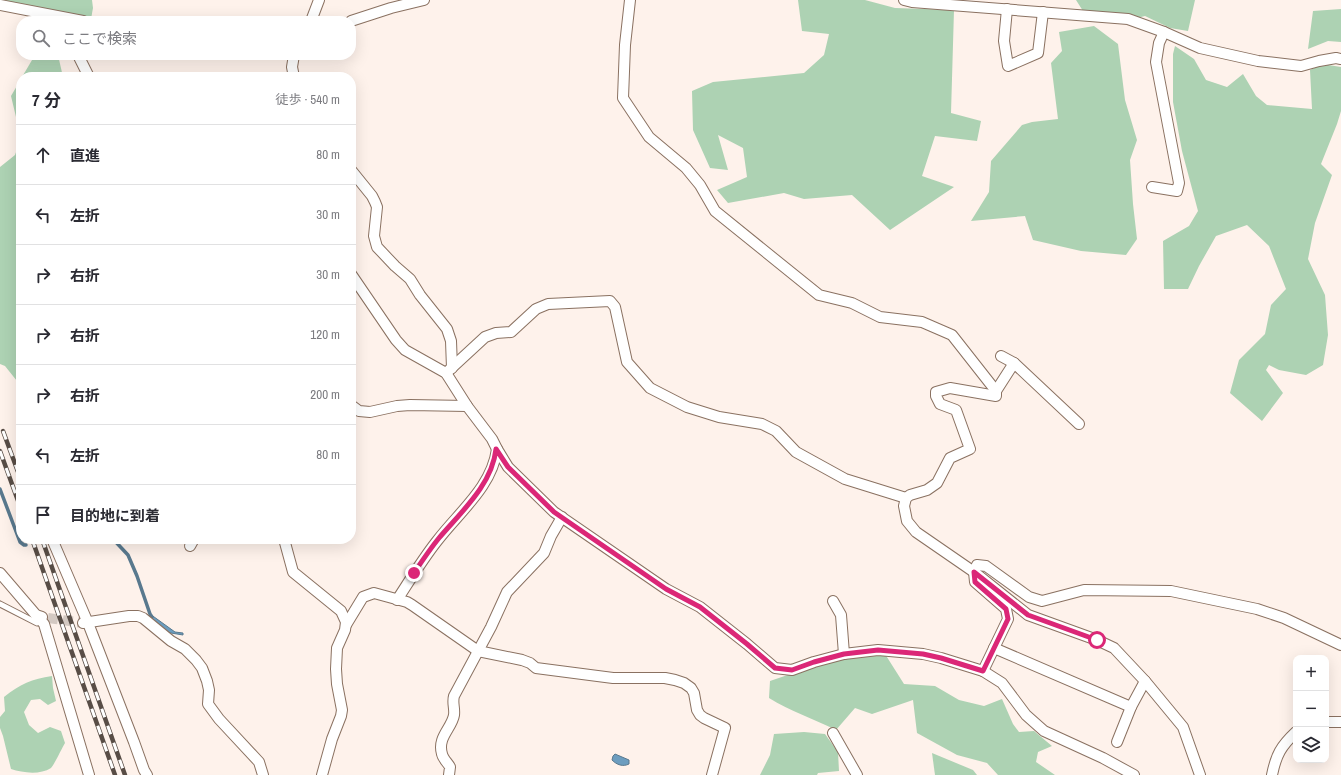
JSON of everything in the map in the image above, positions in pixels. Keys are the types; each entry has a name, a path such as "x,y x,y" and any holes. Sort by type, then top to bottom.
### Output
{"street":[{"path":"313,16 319,0"},
{"path":"356,19 391,8 424,0"},
{"path":"630,0 625,44 623,98 649,137 686,168 700,185 715,211 819,295 852,303 880,317 922,322 952,335 996,392"},
{"path":"904,0 912,2 1128,19 1164,32 1200,48 1258,61 1301,66 1319,60 1336,58 1341,59"},
{"path":"0,5 57,16"},
{"path":"1007,10 1004,41 1008,66 1038,53 1043,12"},
{"path":"1152,187 1177,191 1179,184 1156,62 1159,43 1164,32"},
{"path":"80,60 86,72"},
{"path":"293,60 293,72"},
{"path":"356,176 375,202 374,236 377,247 410,279 420,295 447,329 451,341 449,371 467,406 492,439 496,449 508,467 562,517 666,589 700,607 775,668 792,670 844,654 878,650 923,654 941,658 983,671 1002,683 1026,715 1044,731 1103,758 1134,775"},
{"path":"356,282 380,318 405,350 449,371"},
{"path":"449,371 485,337 496,333 511,332 536,309 548,304 610,301 615,307 627,362 650,388 687,407 719,417 762,424 776,431 796,452 845,479 906,498"},
{"path":"1001,356 1014,363 1079,424"},
{"path":"1014,363 996,392 996,396 950,388 936,392 936,396 940,404 956,410 970,449 950,458 937,483 927,490 910,495 906,498 904,506 907,521 916,532 974,572 1028,615 1097,640 1114,648 1145,681 1183,727 1200,775"},
{"path":"356,409 365,412 403,405 467,406"},
{"path":"397,600 417,568 438,540 475,497 492,468 495,460 496,449"},
{"path":"449,775 450,768 442,755 441,744 454,716 454,696 491,627 507,592 544,554 551,536 562,517"},
{"path":"54,544 147,775"},
{"path":"285,544 293,572 341,612 346,625"},
{"path":"983,671 1008,619 1006,609 975,582 974,572 977,565 986,566 1029,597 1042,601 1084,590 1171,591 1257,609 1284,618 1341,645"},
{"path":"0,573 42,618 89,775"},
{"path":"322,775 342,710 336,676 337,648 346,625 359,601 366,595 374,593 407,602 478,651 522,660 541,669 613,678 665,678 684,683 692,688 697,710 700,715 725,728 712,775"},
{"path":"833,601 842,615 844,654"},
{"path":"85,623 138,616 144,618 171,641 185,650 196,660 207,681 209,690 208,704 229,731 259,762 263,775"},
{"path":"994,648 1131,707"},
{"path":"1117,742 1131,707 1145,681"},
{"path":"1329,722 1341,722"},
{"path":"833,734 856,775"},
{"path":"1272,775 1275,759 1285,742 1293,735"}],"lane":[{"path":"0,604 37,623 42,618"}],"green space":[{"path":"92,0 93,8 92,16 76,16 0,1"},
{"path":"798,0 865,0 895,8 954,10 951,113 981,121 977,141 935,136 922,176 954,187 890,230 852,195 804,199 784,193 728,203 717,190 747,177 743,148 718,135 728,170 710,168 693,130 692,91 713,82 804,73 824,55 829,34 802,31"},
{"path":"1076,0 1195,0 1188,31 1170,28 1145,16 1137,18 1083,11"},
{"path":"1341,9 1341,42 1328,41 1308,49 1313,11"},
{"path":"1094,26 1118,44 1125,100 1137,140 1130,160 1137,239 1126,255 1081,251 1033,240 1025,216 971,221 989,192 991,161 1022,125 1032,122 1058,119 1051,63 1062,51 1059,32"},
{"path":"1175,46 1194,59 1206,80 1227,87 1243,74 1256,96 1267,105 1312,109 1310,70 1322,64 1341,67 1341,111 1321,164 1332,175 1315,223 1308,259 1325,295 1328,335 1323,365 1306,375 1279,370 1269,365 1266,370 1283,393 1262,421 1230,393 1239,360 1265,334 1271,305 1286,289 1269,246 1247,225 1216,236 1188,289 1164,289 1163,241 1189,226 1198,211 1182,151 1173,102 1173,54"},
{"path":"32,60 59,60 62,72 25,72"},
{"path":"16,88 16,117 11,96"},
{"path":"16,152 16,380 5,366 0,364 0,167 15,155"},
{"path":"885,654 904,684 935,686 959,700 984,706 1002,699 1013,724 1019,732 1034,731 1052,746 1038,752 1036,762 1055,775 998,775 987,763 957,755 917,733 913,700 872,714 855,708 836,730 785,707 769,698 770,681 820,664 853,655"},
{"path":"52,676 56,701 48,705 40,699 31,700 24,712 29,725 38,733 50,727 61,731 65,743 51,768 47,770 31,773 11,769 0,728 0,717 5,711 4,697 26,683"},
{"path":"804,732 825,734 838,752 839,771 818,773 817,775 760,775 770,755 774,734"},
{"path":"932,753 973,770 977,775 935,775"}],"water":[{"path":"150,614 175,632 183,633 183,635 165,632 149,618"},
{"path":"615,754 629,760 629,764 622,765 614,762 612,760"}],"waterway":[{"path":"0,489 16,531"},
{"path":"118,544 128,555 152,617"}],"tunnel":[{"path":"48,618 83,623"}],"railway":[{"path":"3,431 16,466"},
{"path":"0,451 16,495"},
{"path":"34,544 115,775"},
{"path":"44,544 125,775"}],"route":[{"path":"414,573 438,540 475,497 492,468 495,460 496,449 508,467 554,512 584,531 666,589 700,607 775,668 792,670 844,654 878,650 923,654 983,671 1008,619 1006,609 975,582 974,572 1028,615 1097,640"}]}
